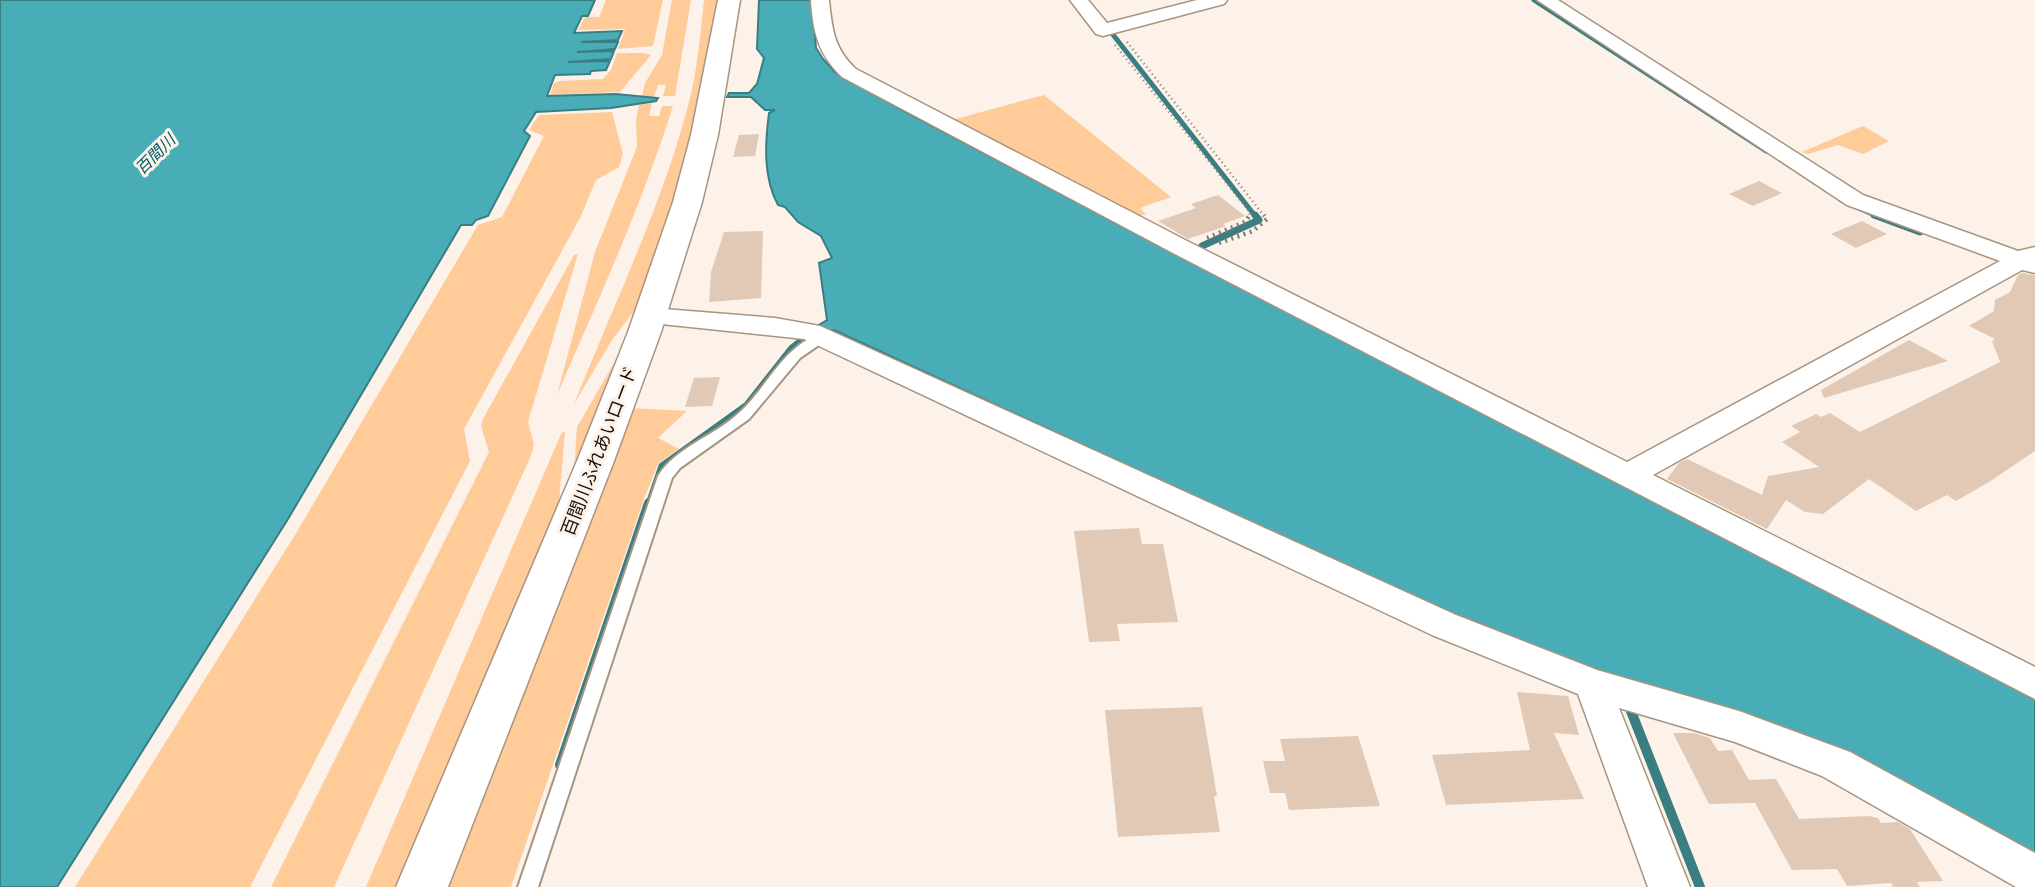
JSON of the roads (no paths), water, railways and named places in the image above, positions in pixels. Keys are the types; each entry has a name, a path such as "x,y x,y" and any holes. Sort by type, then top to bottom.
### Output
{"street":[{"name":"百間川ふれあいロード","path":"422,887 611,424 651,316 708,125 723,51 729,0"},
{"path":"820,0 824,44 832,59 849,73 1187,251 2035,684"},
{"path":"1079,0 1109,29 1218,0"},
{"path":"1546,0 1855,200 2023,262"},
{"path":"1628,475 2023,262"},
{"path":"651,316 775,326 811,332 1444,625 1592,684 1739,727 1836,764 2035,875"},
{"path":"1592,684 1669,887"}],"lane":[{"path":"528,887 665,476 675,464 744,416 795,355 822,337"}],"water":[{"name":"百間川","path":"0,0 595,0 588,16 582,16 574,33 622,31 618,40 581,42 618,42 615,49 577,52 614,51 611,59 568,62 610,61 606,70 591,71 590,74 555,75 547,96 616,94 658,98 656,101 611,108 536,112 524,131 530,136 488,216 476,220 472,225 461,225 288,519 57,887 0,887"},
{"path":"759,0 812,0 816,48 823,59 835,72 906,112 1139,235 2035,696 2035,861 1618,680 1523,645 1381,583 834,330 827,332 817,326 827,320 819,263 832,258 821,236 798,222 785,207 778,205 773,194 766,148 769,113 775,110 765,110 751,97 727,97 729,93 749,93 757,84 764,58 757,49"}],"waterway":[{"path":"1534,0 1766,151"},
{"path":"1107,27 1256,217"},
{"path":"1841,200 1877,216"},
{"path":"1202,246 1259,220 1255,215"},
{"path":"1877,216 1920,232"},
{"path":"649,504 662,466 747,405 792,348 801,341"},
{"path":"560,765 649,503"},
{"path":"1629,706 1700,887"}]}
